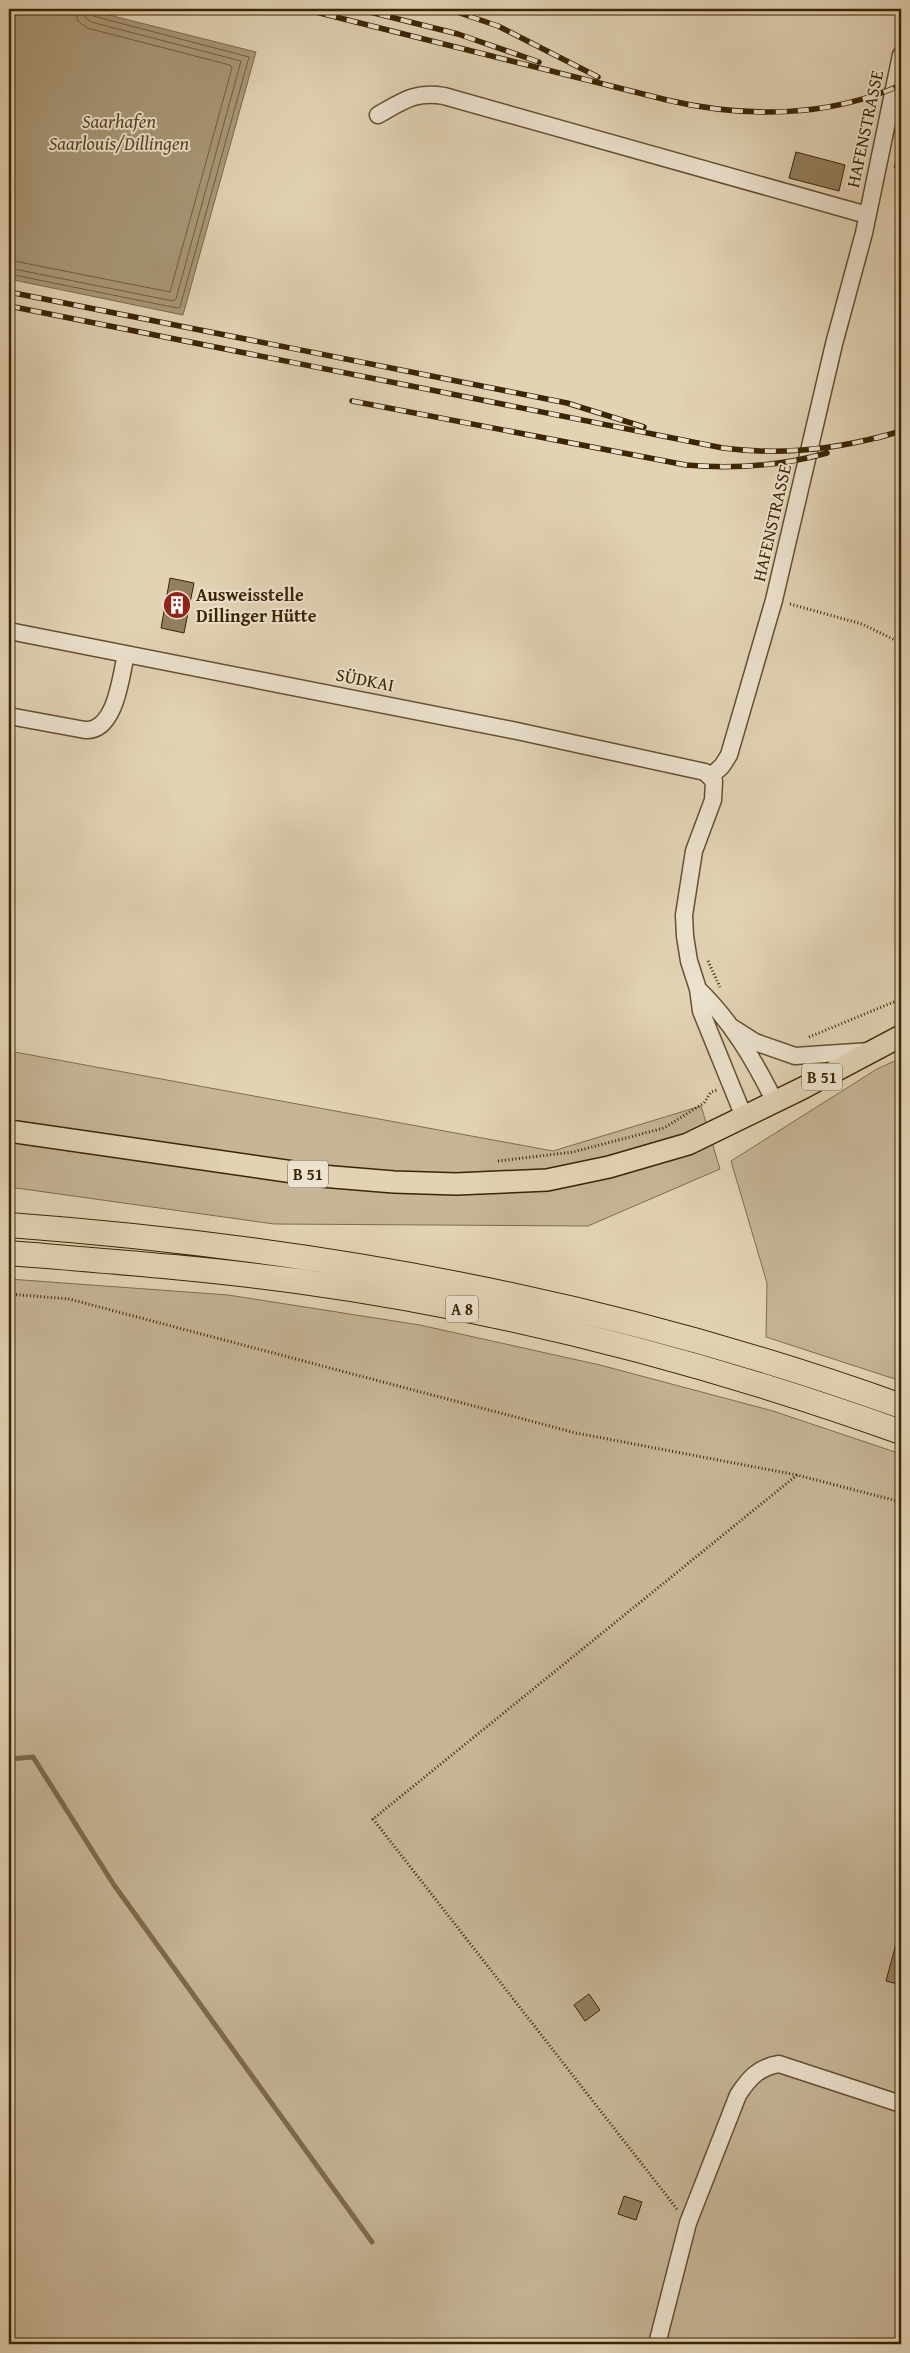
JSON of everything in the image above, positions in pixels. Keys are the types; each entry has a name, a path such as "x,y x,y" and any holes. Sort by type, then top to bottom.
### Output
{"highway":[{"name":"A 8","path":"9,1225 199,1242 305,1256 435,1278 550,1302 660,1329 759,1358 901,1406"},
{"name":"A 8","path":"9,1253 207,1270 298,1281 450,1306 545,1326 654,1353 752,1382 901,1432"}],"main road":[{"name":"B 51","path":"9,1131 321,1176 394,1182 456,1184 547,1180 609,1167 688,1144 775,1102 901,1036"}],"street":[{"name":"HAFENSTRASSE","path":"711,776 722,766 729,754 774,600 832,353 868,215 901,55"},
{"path":"378,115 402,101 425,93 444,96 868,215"},
{"name":"SÜDKAI","path":"9,631 593,747 700,770 711,776"},
{"path":"9,716 85,730 94,729 112,709 118,694 126,654"},
{"path":"711,776 715,786 713,800 694,851 684,915 688,961 698,990 701,1011 744,1117"},
{"path":"698,990 716,1006 733,1028 775,1102"},
{"path":"733,1028 755,1042 795,1056 870,1051"},
{"path":"657,2344 688,2224 738,2095 749,2078 766,2066 779,2064 901,2104"}],"path":[{"path":"774,600 862,624 901,643"},
{"path":"705,954 720,988 726,995"},
{"path":"805,1037 813,1036 901,999"},
{"path":"489,1163 573,1152 664,1128 704,1103 711,1092 730,1084"},
{"path":"9,1294 69,1299 576,1433 797,1475 901,1502"},
{"path":"688,2224 373,1819 797,1475"}],"shaded area":[{"path":"9,1051 553,1151 701,1106 720,1169 588,1226 274,1224 9,1187"},
{"path":"901,1058 901,1381 766,1337 767,1283 731,1161 877,1069"},
{"path":"9,1279 228,1295 420,1325 600,1365 773,1411 901,1454 901,2344 9,2344"}],"water":[{"name":"Saarhafen Saarlouis/Dillingen","path":"9,9 85,9 256,52 183,315 9,279"}],"building":[{"path":"796,152 845,165 839,191 789,178"},
{"name":"Ausweisstelle Dillinger Hütte","path":"170,578 194,583 184,633 161,628"},
{"path":"897,1940 901,1941 901,1985 886,1981"},
{"path":"589,1994 600,2010 585,2021 574,2005"},
{"path":"624,2196 642,2202 636,2220 618,2214"}],"waterway":[{"path":"9,1759 33,1757 114,1885 372,2242"}],"railway":[{"path":"304,9 667,100 726,110 785,112 815,109 873,96 901,85"},
{"path":"358,9 458,34 539,62"},
{"path":"448,9 498,26 598,77"},
{"path":"9,292 567,403 644,427"},
{"path":"9,306 723,448 763,451 803,450 844,445 883,436"},
{"path":"352,401 686,465 722,467 775,464 827,453"},
{"path":"877,438 901,431"}],"place":[{"name":"Ausweisstelle Dillinger Hütte","path":"177,605"}]}
